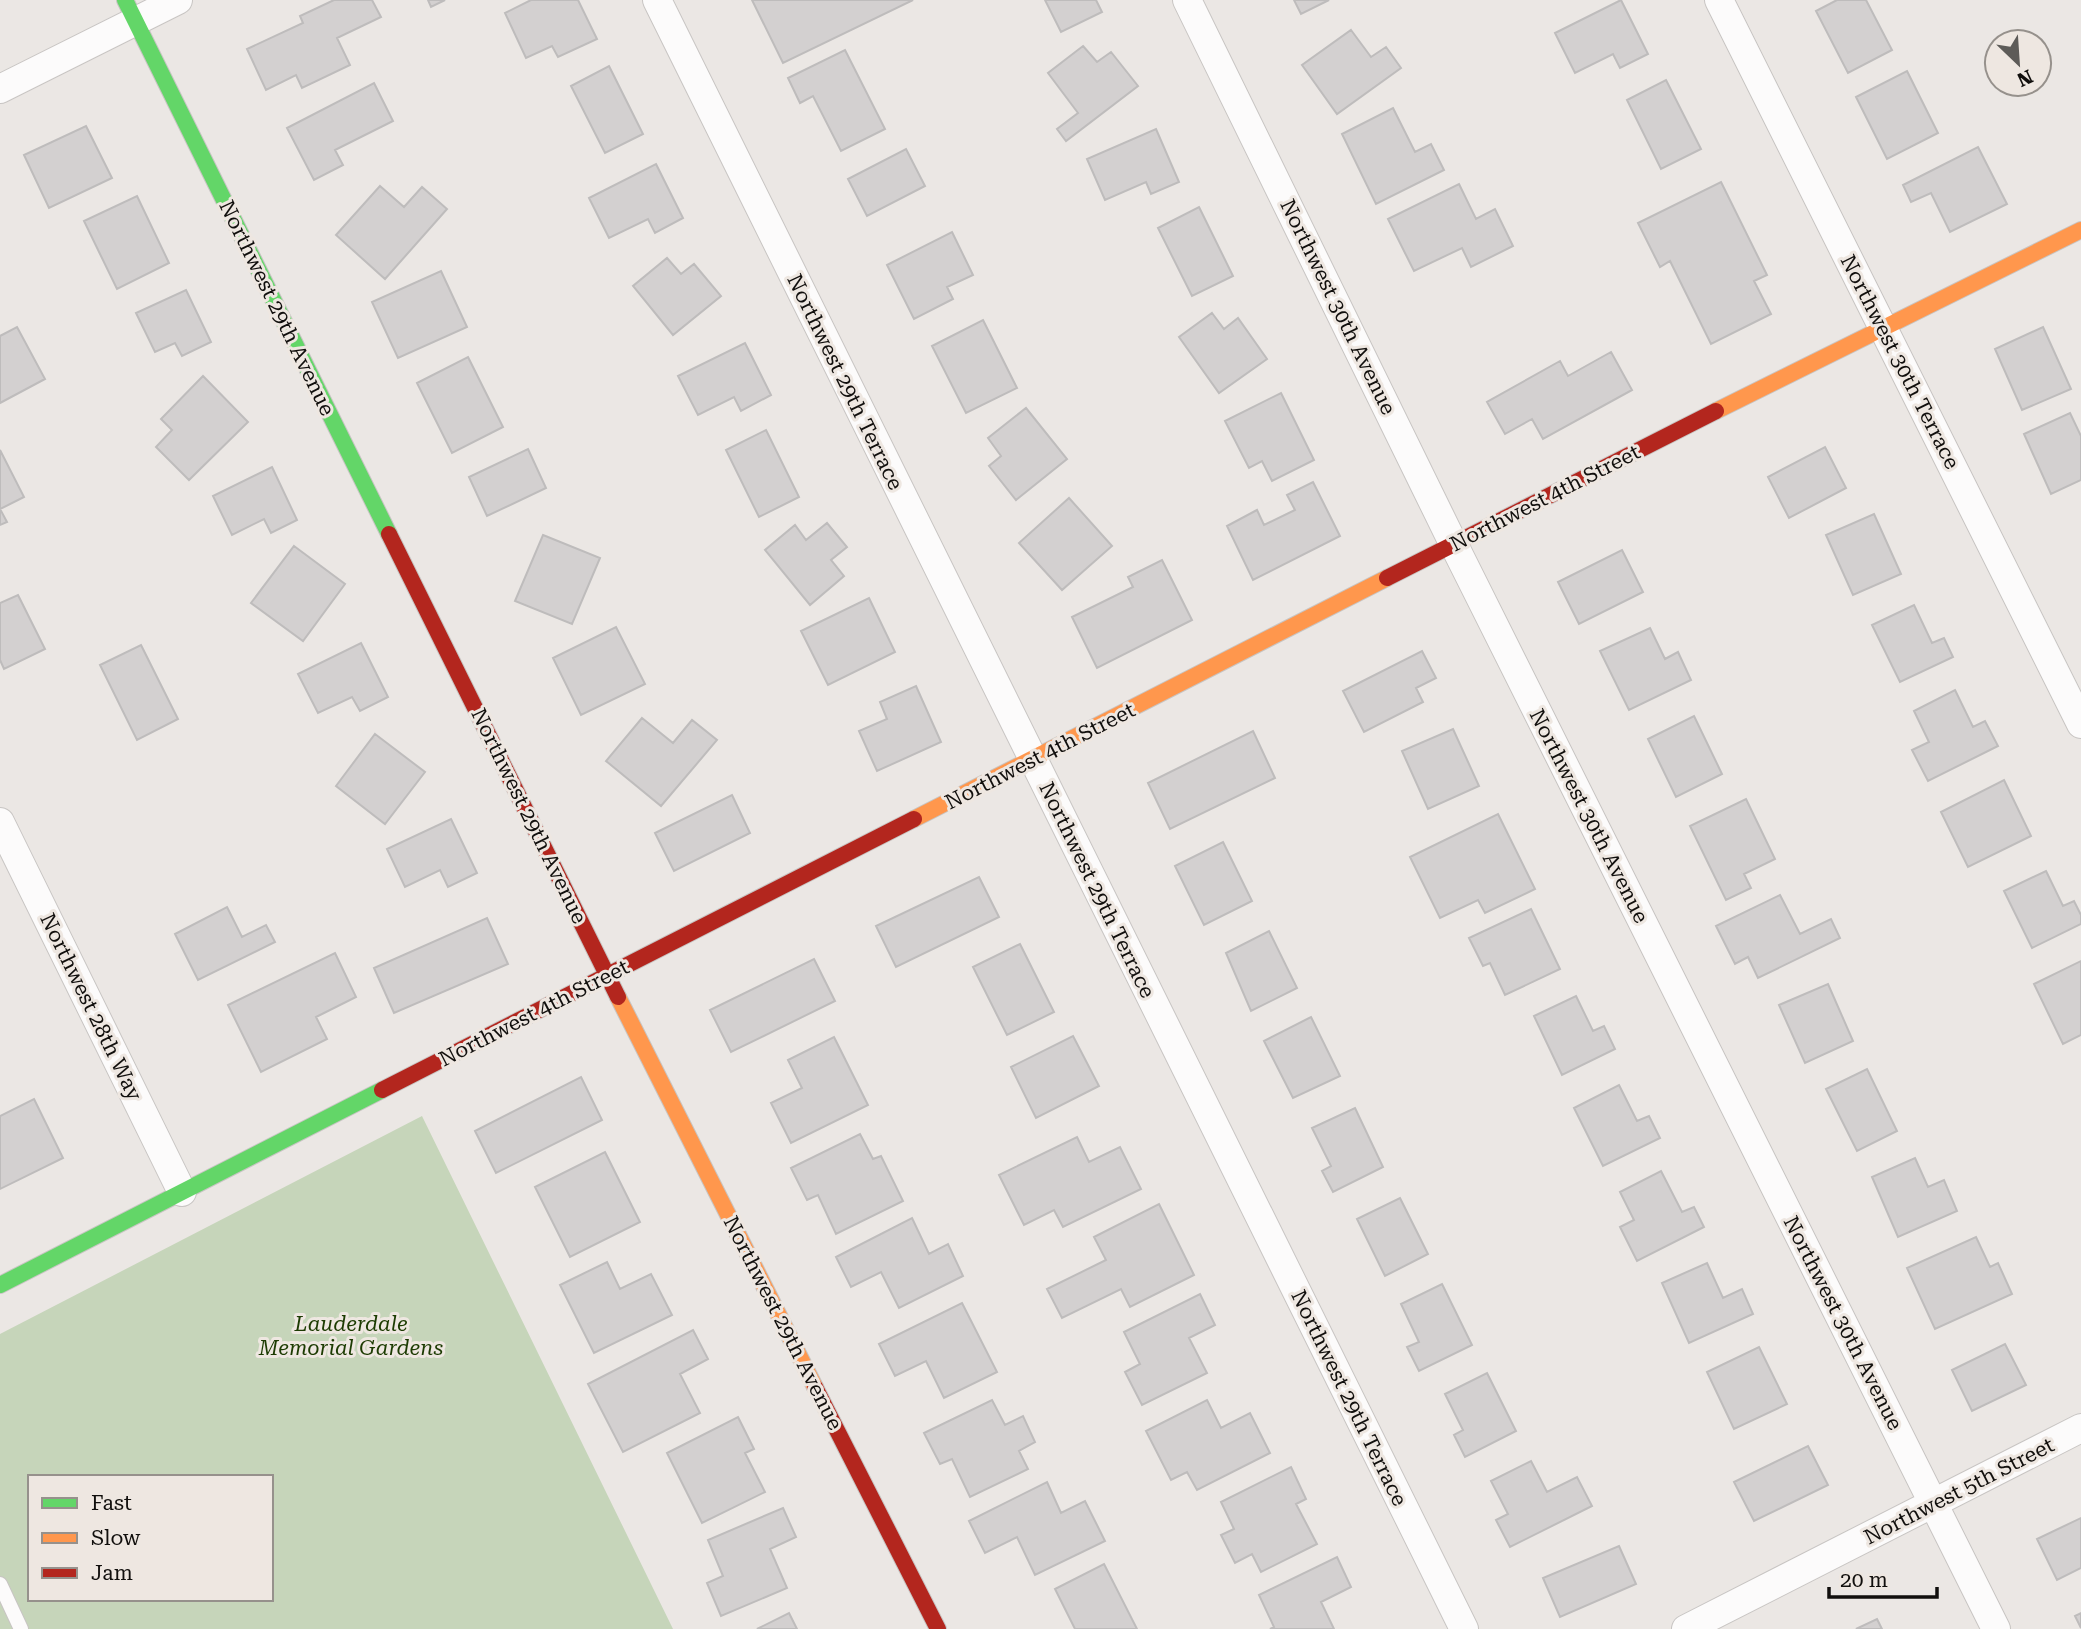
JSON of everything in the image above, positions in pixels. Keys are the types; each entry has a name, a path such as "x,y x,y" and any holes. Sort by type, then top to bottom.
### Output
{"street":[{"path":"0,89 130,11 178,0"},
{"name":"Northwest 29th Terrace","path":"657,0 1031,760 1464,1629"},
{"name":"Northwest 30th Avenue","path":"1187,0 1454,545 1996,1629"},
{"name":"Northwest 30th Terrace","path":"1719,0 2081,724"},
{"name":"Northwest 29th Avenue","path":"130,11 607,976 939,1629"},
{"name":"Northwest 4th Street","path":"0,1285 1882,327 2081,230"},
{"name":"Northwest 28th Way","path":"0,822 182,1192"},
{"name":"Northwest 5th Street","path":"1686,1629 2081,1428"}],"lane":[{"path":"0,1584 21,1629"}],"green space":[{"name":"Lauderdale Memorial Gardens","path":"422,1116 673,1629 0,1629 0,1334"}],"building":[{"path":"334,0 372,0 381,17 337,38 350,65 302,88 296,75 266,90 247,49 303,23 300,16"},
{"path":"428,0 445,0 431,7"},
{"path":"531,0 578,0 597,39 558,57 552,46 526,58 505,13"},
{"path":"752,0 913,0 783,63"},
{"path":"1045,0 1096,0 1102,12 1061,32"},
{"path":"1294,0 1329,0 1301,14"},
{"path":"1621,0 1648,54 1620,68 1613,54 1575,73 1555,33"},
{"path":"1837,0 1866,0 1892,50 1848,73 1816,11"},
{"path":"1351,30 1371,57 1386,47 1401,68 1337,114 1302,65"},
{"path":"1083,46 1097,62 1111,52 1138,86 1066,141 1057,129 1078,113 1048,73"},
{"path":"845,50 885,129 841,151 813,96 800,103 788,78"},
{"path":"609,66 643,134 605,153 571,86"},
{"path":"1907,71 1938,133 1887,159 1856,97"},
{"path":"1666,80 1701,149 1661,169 1627,100"},
{"path":"374,83 393,121 335,150 343,165 314,180 287,128"},
{"path":"1393,108 1415,152 1431,144 1444,170 1376,204 1342,134"},
{"path":"86,126 112,178 49,208 24,155"},
{"path":"1156,129 1179,182 1151,194 1146,182 1105,200 1087,159"},
{"path":"1978,147 2007,204 1950,232 1931,193 1911,202 1903,185"},
{"path":"906,149 925,186 867,216 848,179"},
{"path":"656,164 683,218 655,233 648,219 609,238 589,198"},
{"path":"1721,182 1767,275 1754,281 1771,314 1711,344 1670,261 1660,267 1638,223"},
{"path":"1459,184 1476,219 1495,209 1513,246 1471,267 1462,248 1414,271 1388,219"},
{"path":"380,186 404,207 422,187 447,209 385,279 336,235"},
{"path":"137,196 169,263 117,289 84,221"},
{"path":"1199,207 1233,276 1192,296 1158,228"},
{"path":"952,232 973,275 947,287 953,299 914,319 887,265"},
{"path":"667,258 681,274 694,264 721,296 673,335 633,286"},
{"path":"441,271 467,327 398,358 372,302"},
{"path":"186,290 211,342 182,356 175,343 155,352 136,313"},
{"path":"1212,313 1224,329 1238,318 1267,359 1219,393 1179,337"},
{"path":"983,320 1017,388 966,413 932,346"},
{"path":"17,327 45,379 0,403 0,336"},
{"path":"2043,327 2071,389 2022,410 1995,349"},
{"path":"745,343 771,395 741,411 734,397 698,415 678,376"},
{"path":"1611,352 1632,390 1543,439 1532,419 1505,434 1487,402 1560,361 1568,376"},
{"path":"468,357 503,427 452,453 417,383"},
{"path":"203,376 248,422 189,480 156,447 172,430 161,419"},
{"path":"1281,393 1314,460 1272,481 1262,461 1249,468 1225,421"},
{"path":"1026,408 1067,459 1016,500 989,466 1001,456 988,438"},
{"path":"2070,413 2081,436 2081,480 2051,494 2024,434"},
{"path":"766,430 799,497 759,517 726,450"},
{"path":"1825,447 1846,488 1789,518 1768,477"},
{"path":"528,449 546,488 487,516 469,477"},
{"path":"0,450 24,497 0,509"},
{"path":"272,467 297,520 271,533 264,519 232,535 213,496"},
{"path":"1313,482 1340,536 1253,580 1227,526 1257,510 1264,525 1295,510 1287,495"},
{"path":"1069,498 1112,546 1062,590 1019,543"},
{"path":"0,509 7,522 0,525"},
{"path":"1874,514 1901,574 1853,595 1826,535"},
{"path":"827,523 847,547 831,560 844,576 810,605 765,550 795,525 806,540"},
{"path":"543,535 600,558 572,624 515,601"},
{"path":"294,546 345,584 303,641 251,603"},
{"path":"1622,550 1643,592 1579,624 1558,582"},
{"path":"1162,560 1192,620 1097,668 1072,617 1133,587 1128,577"},
{"path":"18,595 45,649 4,669 0,660 0,603"},
{"path":"869,598 895,652 828,685 801,631"},
{"path":"1914,605 1932,643 1944,638 1953,657 1900,682 1872,625"},
{"path":"616,627 645,684 581,715 553,658"},
{"path":"1650,628 1665,659 1678,652 1691,680 1629,710 1600,651"},
{"path":"361,643 388,697 360,711 352,697 318,713 298,674"},
{"path":"141,645 178,719 137,740 100,665"},
{"path":"1422,651 1436,678 1416,688 1423,702 1364,732 1343,691"},
{"path":"916,686 941,742 877,771 859,731 887,719 880,702"},
{"path":"1955,690 1973,727 1985,721 1998,746 1928,781 1912,750 1929,742 1914,711"},
{"path":"1694,716 1722,774 1676,797 1648,739"},
{"path":"642,718 673,743 692,720 717,740 661,806 606,761"},
{"path":"1453,729 1479,786 1428,809 1402,751"},
{"path":"1253,731 1275,778 1170,829 1148,783"},
{"path":"375,734 425,772 385,824 336,786"},
{"path":"2004,780 2031,836 1968,867 1941,812"},
{"path":"732,795 750,833 674,871 655,833"},
{"path":"1746,799 1775,859 1744,874 1751,888 1726,900 1690,826"},
{"path":"1498,814 1535,889 1485,913 1478,900 1440,918 1410,857"},
{"path":"451,819 477,873 448,887 440,870 405,887 387,849"},
{"path":"1223,842 1252,901 1204,925 1175,866"},
{"path":"2046,871 2063,906 2074,901 2081,915 2081,924 2032,948 2004,891"},
{"path":"979,877 999,917 896,967 876,926"},
{"path":"1780,895 1800,934 1831,919 1840,938 1758,978 1748,957 1735,964 1716,926"},
{"path":"227,907 242,937 266,925 275,942 198,980 175,934"},
{"path":"1531,909 1560,969 1505,995 1490,963 1483,966 1469,938"},
{"path":"487,918 508,964 394,1013 374,968"},
{"path":"1269,931 1297,988 1251,1011 1226,953"},
{"path":"1020,944 1054,1012 1007,1035 973,967"},
{"path":"335,953 356,997 316,1017 327,1039 261,1072 228,1005"},
{"path":"814,959 835,1001 731,1052 710,1010"},
{"path":"2081,961 2081,1035 2063,1044 2034,984"},
{"path":"1828,984 1853,1041 1805,1063 1779,1005"},
{"path":"1576,996 1593,1031 1604,1026 1615,1049 1562,1075 1534,1016"},
{"path":"1311,1017 1340,1076 1293,1098 1264,1041"},
{"path":"1073,1036 1099,1086 1036,1118 1011,1067"},
{"path":"834,1037 868,1105 791,1143 771,1103 802,1088 788,1060"},
{"path":"1867,1069 1897,1131 1857,1151 1826,1089"},
{"path":"581,1077 602,1120 496,1173 475,1131"},
{"path":"1619,1085 1637,1121 1649,1116 1660,1138 1603,1166 1574,1108"},
{"path":"34,1099 63,1158 0,1189 0,1116"},
{"path":"1355,1108 1383,1167 1333,1192 1322,1171 1331,1166 1312,1128"},
{"path":"860,1134 873,1159 881,1156 903,1201 836,1234 818,1195 807,1200 791,1168"},
{"path":"1077,1137 1089,1162 1120,1147 1141,1189 1063,1227 1054,1210 1024,1225 999,1175"},
{"path":"605,1152 640,1222 570,1257 535,1187"},
{"path":"1915,1158 1928,1187 1944,1180 1957,1211 1898,1237 1872,1177"},
{"path":"1661,1171 1682,1212 1694,1207 1704,1227 1637,1261 1620,1227 1634,1220 1620,1192"},
{"path":"1400,1198 1428,1254 1385,1276 1357,1219"},
{"path":"1159,1204 1194,1275 1130,1307 1121,1289 1062,1318 1047,1289 1106,1260 1094,1237"},
{"path":"912,1218 929,1254 948,1244 963,1276 899,1308 881,1272 851,1287 836,1257"},
{"path":"1976,1237 1990,1267 1998,1263 2012,1294 1935,1329 1907,1268"},
{"path":"607,1262 620,1289 651,1274 672,1315 594,1353 560,1285"},
{"path":"1707,1263 1723,1298 1742,1289 1753,1314 1689,1343 1662,1283"},
{"path":"1442,1284 1472,1345 1419,1371 1407,1347 1419,1342 1401,1304"},
{"path":"1200,1294 1215,1325 1189,1338 1207,1373 1142,1405 1125,1372 1140,1364 1124,1332"},
{"path":"962,1303 997,1372 944,1398 926,1361 895,1376 879,1344"},
{"path":"693,1330 708,1359 680,1374 700,1413 623,1452 588,1384"},
{"path":"2005,1344 2026,1385 1972,1411 1952,1370"},
{"path":"1759,1347 1787,1404 1734,1429 1707,1372"},
{"path":"1487,1373 1516,1431 1465,1457 1454,1435 1463,1430 1445,1394"},
{"path":"992,1400 1005,1425 1023,1416 1035,1442 1019,1451 1028,1469 970,1497 952,1459 940,1464 924,1433"},
{"path":"1207,1400 1221,1428 1250,1413 1270,1453 1197,1490 1187,1472 1171,1480 1146,1431"},
{"path":"738,1417 754,1449 745,1453 765,1492 702,1523 667,1453"},
{"path":"1808,1446 1828,1485 1754,1521 1734,1482"},
{"path":"1531,1461 1547,1492 1577,1477 1592,1506 1510,1547 1496,1520 1508,1514 1491,1481"},
{"path":"1291,1467 1306,1499 1296,1504 1317,1544 1261,1572 1252,1554 1235,1563 1221,1535 1234,1529 1221,1502"},
{"path":"1047,1482 1061,1513 1085,1501 1105,1541 1035,1575 1017,1537 985,1553 969,1521"},
{"path":"783,1508 796,1537 770,1549 787,1588 721,1616 707,1583 723,1576 708,1540"},
{"path":"2081,1518 2081,1568 2057,1580 2037,1539"},
{"path":"1619,1546 1636,1584 1560,1617 1543,1578"},
{"path":"1337,1557 1351,1587 1321,1602 1334,1629 1270,1629 1274,1627 1259,1595"},
{"path":"1104,1564 1137,1629 1075,1629 1055,1589"},
{"path":"789,1613 797,1629 757,1629"},
{"path":"2081,1613 2081,1628 2075,1616"},
{"path":"1877,1619 1882,1629 1856,1629"}],"traffic: fast":[{"path":"125,0 389,534"},
{"path":"0,1285 382,1090"}],"traffic: slow":[{"path":"1716,411 2081,230"},
{"path":"914,819 1387,578"},
{"path":"618,997 815,1387"}],"traffic: jam":[{"path":"1387,578 1716,411"},
{"path":"389,534 618,997"},
{"path":"382,1090 914,819"},
{"path":"815,1387 938,1629"}]}
